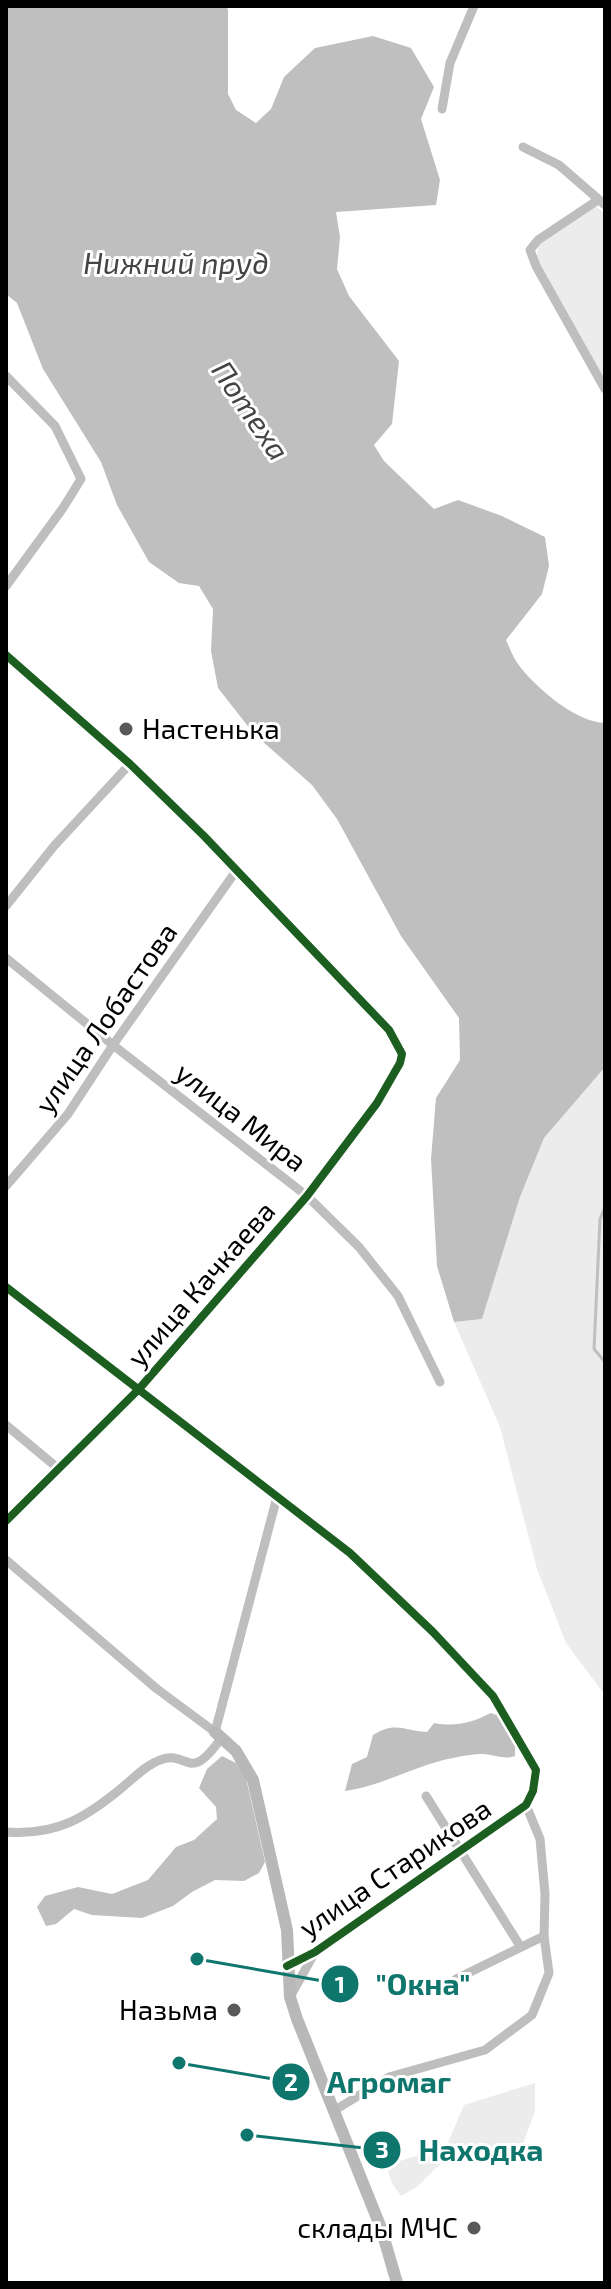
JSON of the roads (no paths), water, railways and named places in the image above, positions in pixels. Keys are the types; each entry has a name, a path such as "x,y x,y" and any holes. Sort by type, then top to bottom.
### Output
{"street":[{"path":"442,109 450,63 474,6"},
{"path":"523,147 559,165 602,203 538,240 530,250 605,389"},
{"path":"6,376 55,426 81,479 6,586"},
{"path":"6,655 130,764 236,871"},
{"path":"6,906 54,846 130,764"},
{"name":"улица Лобастова","path":"6,1186 68,1114 236,871"},
{"name":"улица Качкаева","path":"6,1521 139,1389 307,1196 377,1103 400,1063 402,1054 389,1030 236,871"},
{"name":"улица Мира","path":"6,958 307,1196 359,1247 398,1296 440,1382"},
{"path":"6,1287 350,1553 433,1632 493,1696 536,1770 533,1791 526,1805 540,1839 545,1894 544,1936 549,1973 532,2015 485,2050 389,2077 335,2110"},
{"path":"6,1425 60,1470"},
{"path":"6,1832 55,1829 72,1823 92,1812 155,1762 168,1758 188,1764 205,1758 219,1734 277,1497"},
{"name":"улица Старикова","path":"6,1560 157,1689 219,1734 247,1765 287,1930 290,1997 381,2228 397,2283"},
{"name":"улица Старикова","path":"426,1796 520,1946"},
{"name":"улица Старикова","path":"287,1966 315,1952 526,1805"},
{"path":"456,1979 544,1936"},
{"path":"290,1997 315,1952"}],"water":[{"name":"Нижний пруд","path":"6,6 226,6 228,94 236,110 256,123 271,109 284,77 315,48 373,36 411,48 434,87 421,119 440,180 436,205 336,212 340,237 337,269 349,296 399,361 392,424 374,445 384,461 434,509 458,500 502,516 545,537 549,566 542,594 506,640 519,665 548,695 582,717 605,723 605,1067 544,1138 520,1197 482,1319 454,1322 437,1266 431,1159 436,1098 460,1060 459,1018 401,936 337,819 312,785 254,734 218,688 211,651 213,609 199,586 179,583 149,562 117,505 101,462 43,369 17,303 6,294"},
{"path":"491,1713 499,1716 515,1745 515,1756 484,1754 457,1757 345,1791 352,1764 367,1757 373,1735 388,1728 427,1732 434,1723 463,1723"},
{"path":"222,1756 236,1763 246,1778 265,1862 259,1873 244,1881 215,1880 173,1906 142,1918 92,1915 74,1909 56,1924 46,1926 37,1907 45,1896 78,1887 112,1894 148,1880 176,1847 194,1840 217,1819 216,1807 199,1788 207,1769"}],"waterway":[{"name":"Потеха","path":"605,1207 600,1219 594,1349 605,1362"}],"place":[{"name":"Настенька","path":"126,729"},
{"name":"\"Окна\"","path":"197,1959"},
{"name":"Назьма","path":"234,2010"},
{"name":"Агромаг","path":"179,2063"},
{"name":"Находка","path":"247,2135"},
{"name":"склады МЧС","path":"474,2228"}]}
